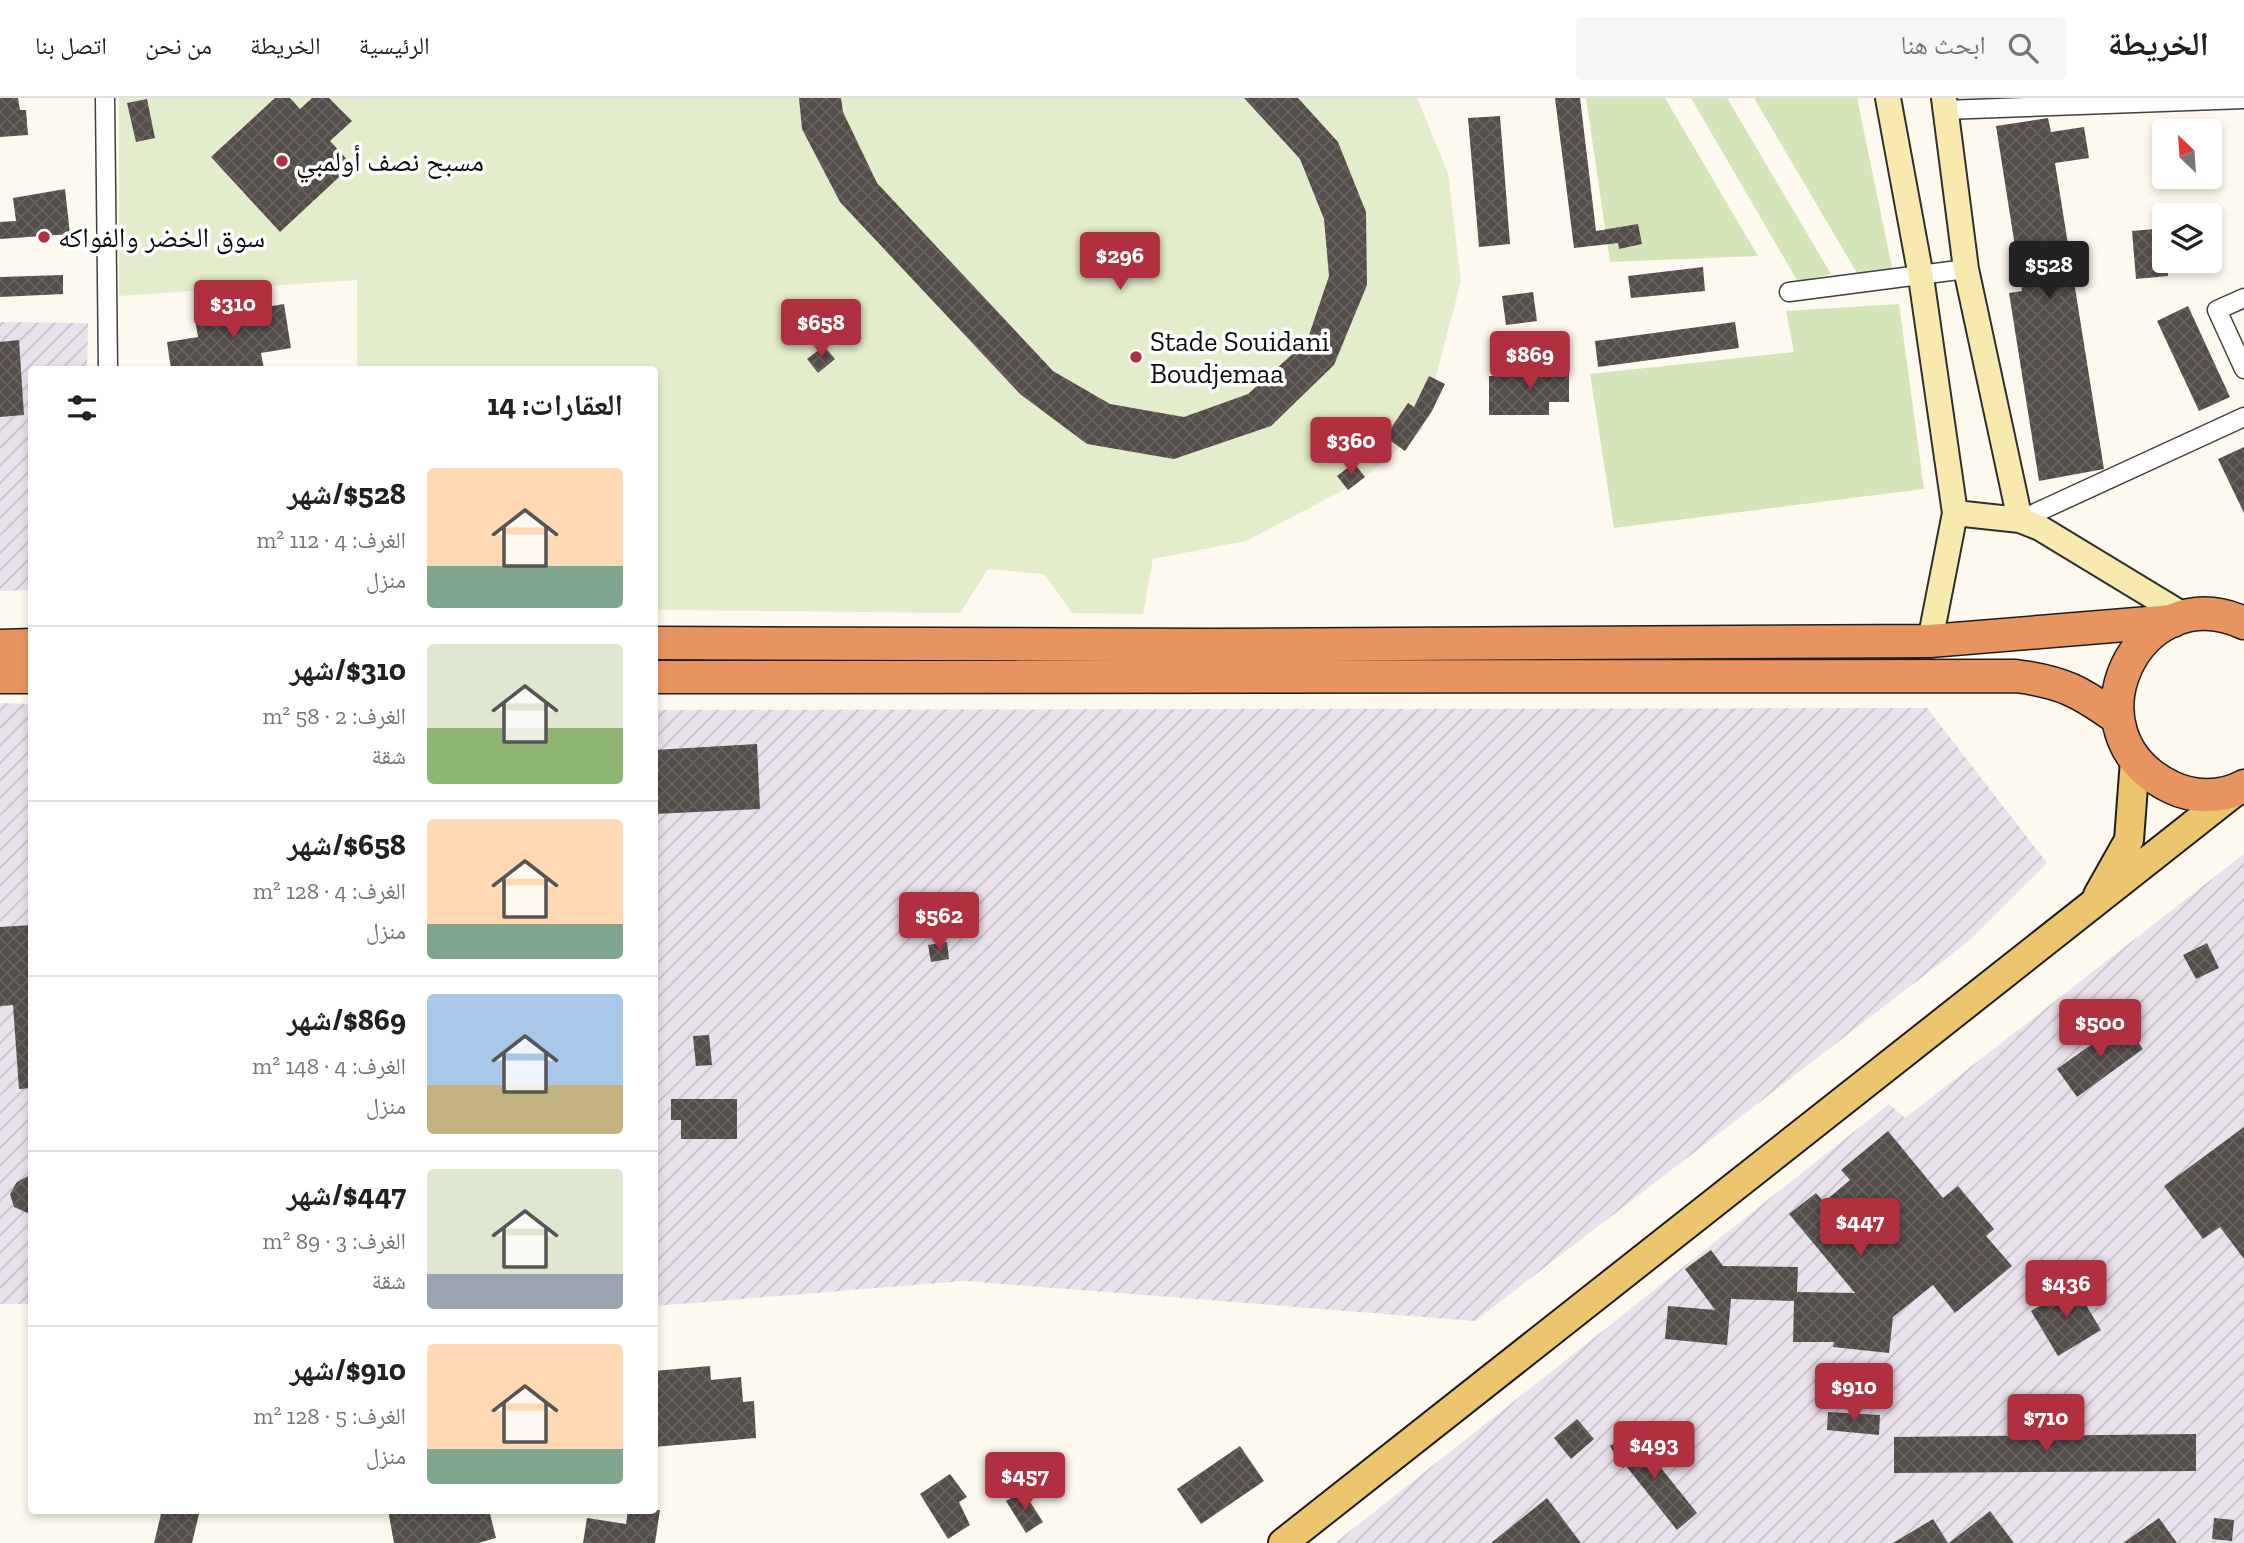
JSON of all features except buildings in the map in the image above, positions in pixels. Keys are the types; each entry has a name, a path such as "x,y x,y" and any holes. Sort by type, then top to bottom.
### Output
{"highway":[{"path":"2240,789 2208,796 2180,792 2155,779 2135,760 2123,740 2117,718 2118,688 2128,660 2147,637 2187,617 2244,599"},
{"path":"658,643 1238,645 1930,641 2061,632 2187,617 2232,617 2244,623"},
{"path":"0,646 28,645"},
{"path":"658,677 2016,676 2056,682 2088,696 2117,718"},
{"path":"0,677 28,677"}],"main road":[{"path":"2092,906 2129,840 2135,760"},
{"path":"1283,1543 2240,789"}],"street":[{"path":"105,98 108,366"},
{"path":"1888,98 1921,277 1955,513 1930,641"},
{"path":"2020,520 1966,269 1944,104 2244,99"},
{"path":"1789,292 1921,277 1966,269"},
{"path":"2244,298 2217,310 2244,369"},
{"path":"2020,520 2244,417"},
{"path":"1955,513 2020,520 2040,528 2187,617"}],"shaded area":[{"path":"0,322 88,323 87,366 28,366 28,590 0,591"},
{"path":"0,703 28,704 28,1304 0,1304"},
{"path":"1927,708 2047,863 1969,941 1475,1321 964,1281 658,1306 658,710"},
{"path":"2244,854 2244,1543 1335,1543 1889,1104 1905,1118"}],"green space":[{"path":"119,98 1417,98 1448,173 1461,281 1422,430 1357,483 1246,541 1153,559 1143,614 1072,613 1044,574 988,569 960,613 658,610 658,366 357,366 357,280 119,296"},
{"path":"1586,98 1665,98 1758,256 1610,262"},
{"path":"1691,98 1727,98 1831,274 1798,282"},
{"path":"1754,98 1857,98 1894,277 1861,280"},
{"path":"1899,304 1924,489 1614,528 1590,374 1794,352 1786,311"}],"place":[{"name":"مسبح نصف أولمبي","path":"282,161"},
{"name":"سوق الخضر والفواكه","path":"44,237"},
{"name":"Stade Souidani Boudjemaa","path":"1136,357"}]}
